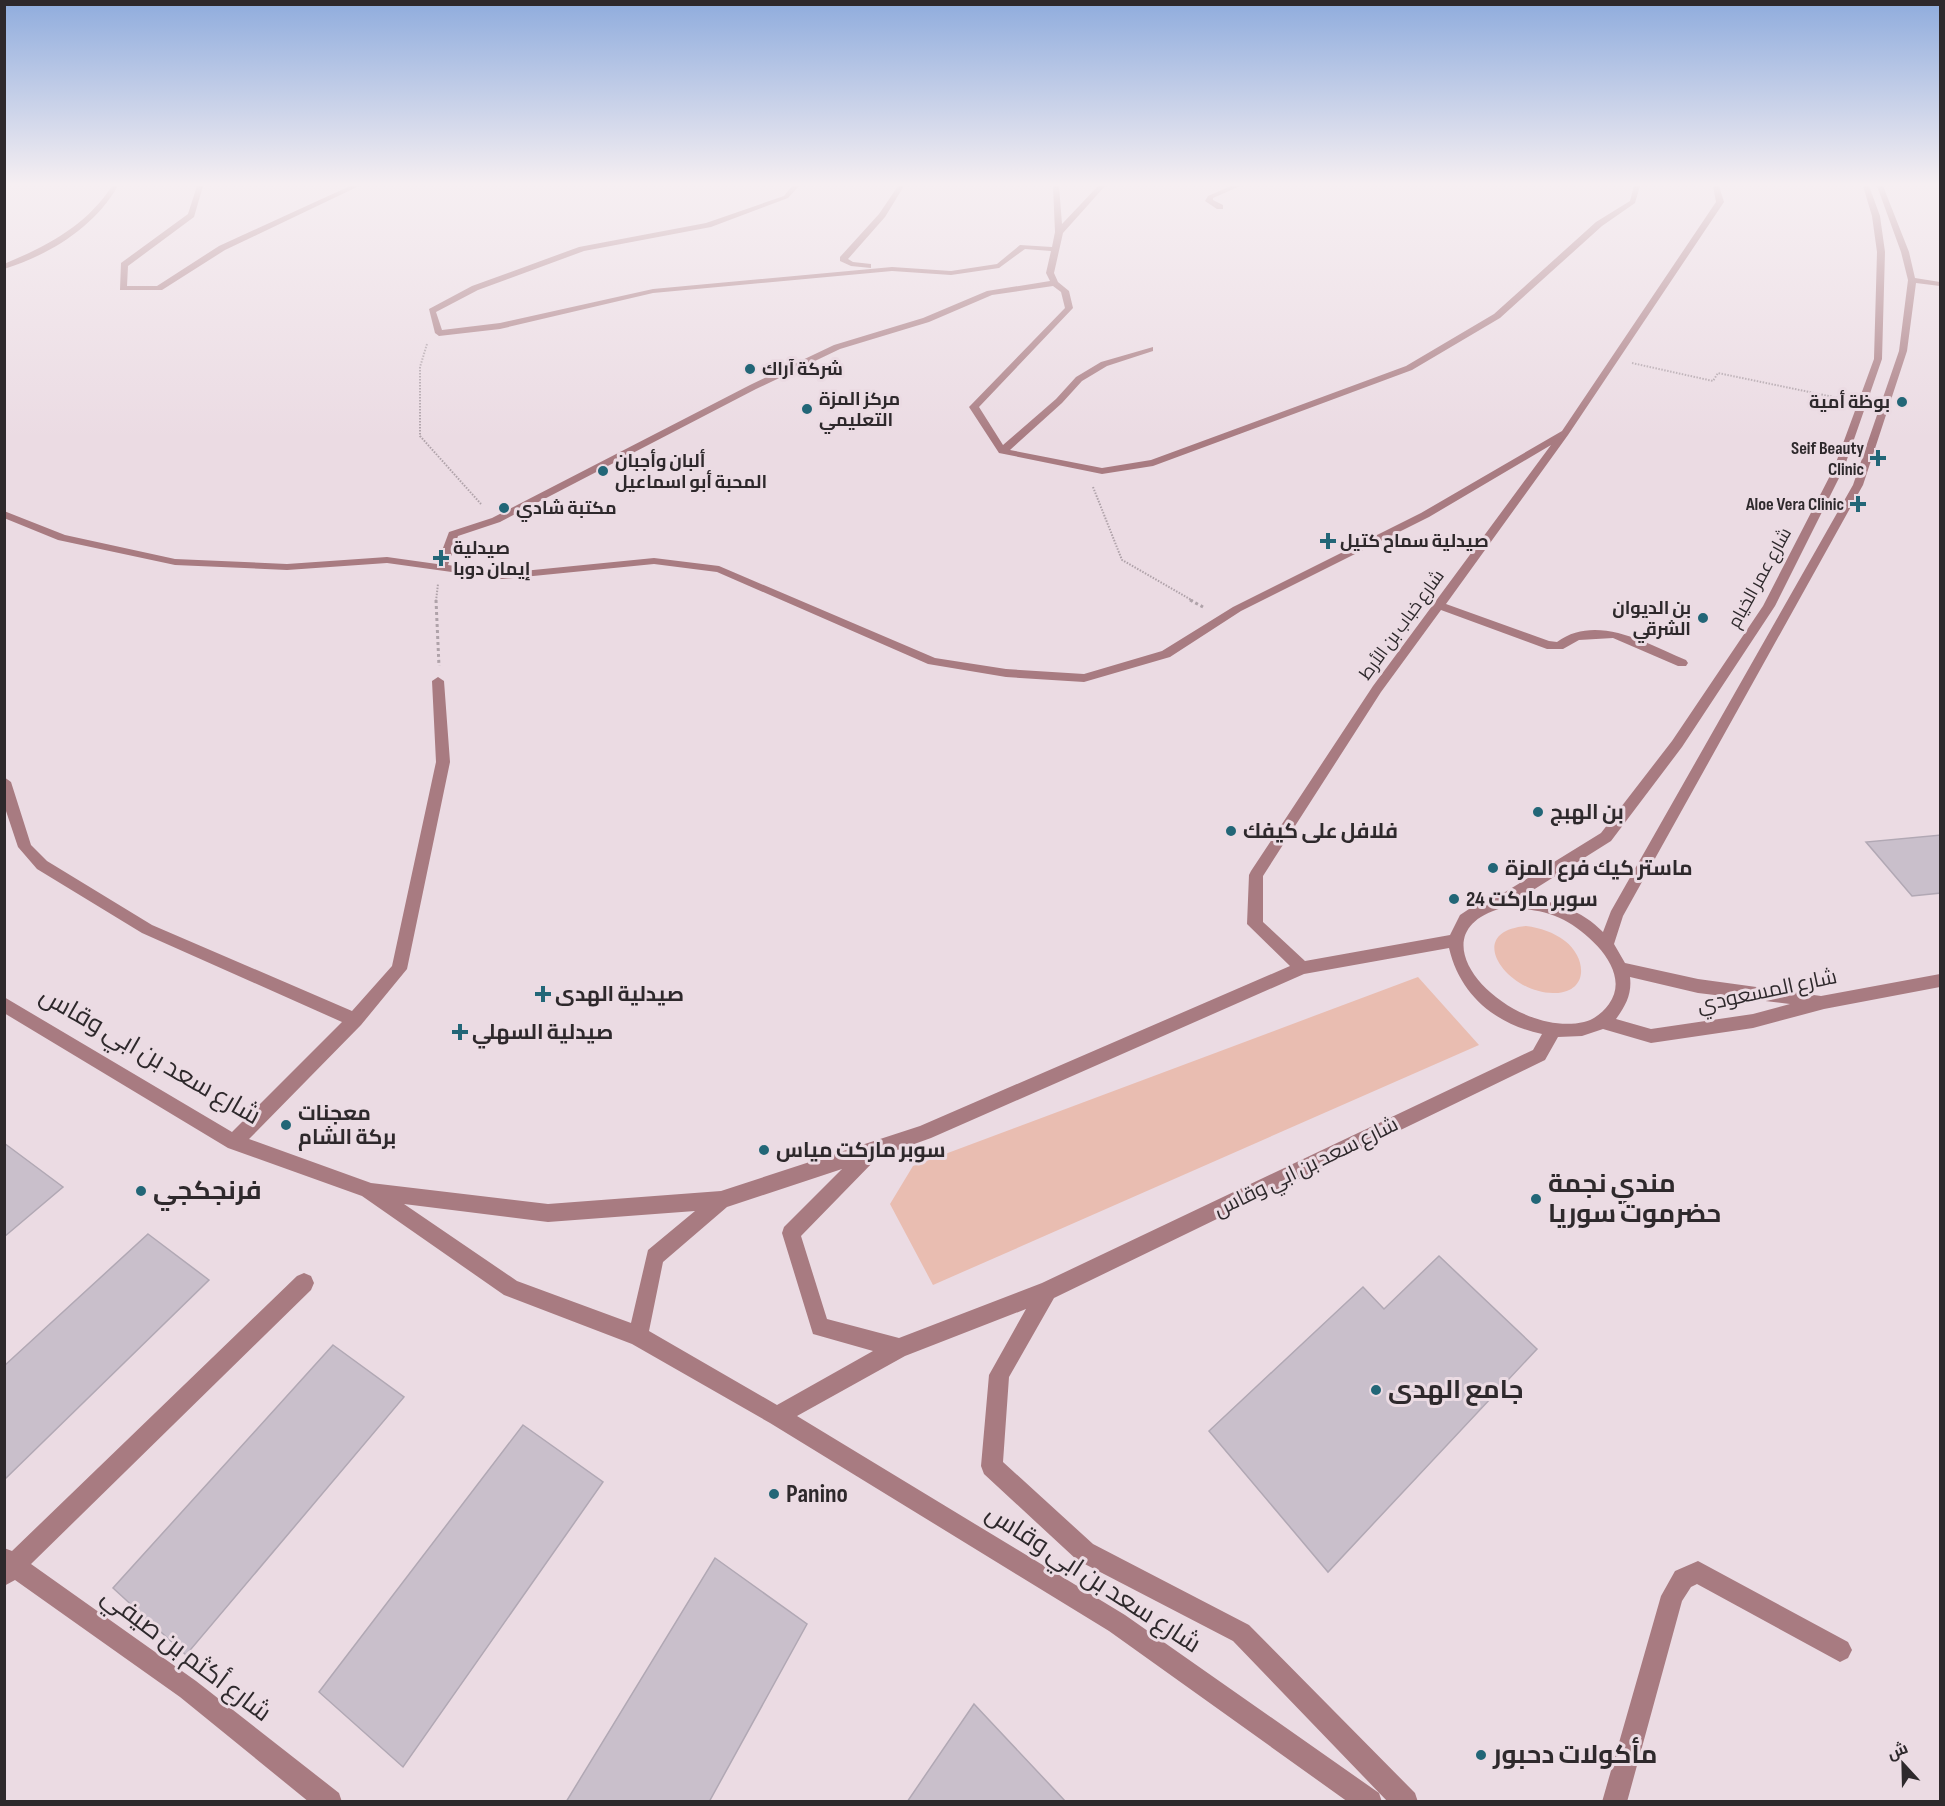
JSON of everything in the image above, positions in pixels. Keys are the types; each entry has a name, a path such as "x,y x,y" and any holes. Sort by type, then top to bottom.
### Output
{"street":[{"path":"124,270 123,288 159,288 187,270"},
{"path":"524,270 475,288 432,311 439,333 500,326 653,291 878,270"},
{"path":"911,270 951,273 970,270"},
{"path":"1051,270 1055,283 1065,291 1069,308 974,407 1002,451 1102,471 1153,463 1409,368 1497,316 1548,270"},
{"name":"شارع خباب بن الأرط","path":"1302,969 1255,924 1256,875 1377,689 1565,433 1674,270"},
{"name":"شارع عمر الخيام","path":"1502,902 1606,837 1677,744 1768,606 1839,468 1878,359 1881,270"},
{"name":"شارع عمر الخيام","path":"1606,945 1616,915 1858,486 1903,351 1912,280 1910,270"},
{"path":"1912,280 1941,284"},
{"path":"441,569 453,534 496,520 743,392 837,347 926,320 990,293 1055,283"},
{"path":"1002,451 1059,401 1079,379 1104,364 1150,349"},
{"path":"4,514 63,538 175,562 287,567 387,560 502,576 654,561 719,568 932,661 1006,673 1084,678 1166,654 1222,618 1425,515 1565,433"},
{"path":"1439,605 1547,645 1559,646 1570,638 1579,636 1614,634 1682,663"},
{"path":"234,1142 355,1020 399,969 443,762 438,681"},
{"path":"4,782 25,847 42,865 147,929 355,1020"},
{"path":"1502,902 1523,902 1546,906 1569,915 1590,929 1606,945 1621,969 1623,990 1617,1008 1603,1022 1581,1030 1553,1030 1527,1024 1503,1012 1481,996 1466,978 1457,958 1456,940 1463,922 1479,909 1502,902"},
{"path":"368,1190 548,1213 721,1200 925,1132 1302,969 1456,940"},
{"path":"1621,969 1698,986 1824,1002"},
{"name":"شارع المسعودي","path":"1603,1022 1651,1036 1753,1021 1824,1002 1941,981"},
{"name":"شارع سعد بن ابي وقاس","path":"4,1004 234,1142 368,1190 511,1288 638,1336 777,1416 1117,1623 1370,1802"},
{"name":"شارع سعد بن ابي وقاس","path":"777,1416 899,1348 1047,1291 1539,1055 1553,1030"},
{"path":"873,1151 791,1233 820,1327 899,1348"},
{"path":"638,1336 655,1257 721,1200"},
{"path":"8,1566 304,1283"},
{"name":"شارع سعد بن ابي وقاس","path":"1047,1291 999,1375 992,1466 1085,1552 1241,1633 1406,1802"},
{"name":"شارع أكثم بن صيفي","path":"8,1566 188,1689 330,1802"},
{"path":"1614,1802 1672,1596 1683,1580 1698,1572 1840,1650"}],"path":[{"path":"439,333 428,342 420,367 420,436 496,520"},
{"path":"1614,359 1713,381 1718,373 1862,403"},
{"path":"1086,468 1122,560 1222,618"},
{"path":"438,681 441,646 434,601 441,569"}],"shaded area":[{"path":"1526,926 1551,933 1572,948 1578,956 1581,973 1574,987 1555,993 1538,991 1508,974 1494,950 1497,939 1507,931"},
{"path":"1418,977 1479,1045 933,1285 890,1204 913,1166"}],"building":[{"path":"1941,835 1941,893 1912,896 1866,842"},
{"path":"4,1143 63,1187 4,1237"},
{"path":"148,1234 209,1280 4,1480 4,1366"},
{"name":"جامع الهدى","path":"1439,1256 1537,1349 1328,1572 1209,1431 1363,1287 1384,1309"},
{"path":"333,1345 404,1397 186,1655 113,1588"},
{"path":"523,1425 603,1482 403,1767 319,1692"},
{"path":"715,1558 807,1624 709,1802 566,1802"},
{"path":"974,1704 1066,1802 907,1802"}],"place":[{"name":"شركة آراك","path":"750,369"},
{"name":"بوظة أمية","path":"1902,402"},
{"name":"مركز المزة التعليمي","path":"807,409"},
{"name":"Seif Beauty Clinic","path":"1878,458"},
{"name":"ألبان وأجبان المحبة أبو اسماعيل","path":"603,471"},
{"name":"Aloe Vera Clinic","path":"1858,504"},
{"name":"مكتبة شادي","path":"504,508"},
{"name":"صيدلية سماح كتيل","path":"1328,541"},
{"name":"صيدلية إيمان دوبا","path":"441,558"},
{"name":"بن الديوان الشرقي","path":"1703,618"},
{"name":"بن الهبج","path":"1538,812"},
{"name":"فلافل على كيفك","path":"1231,831"},
{"name":"ماستر كيك فرع المزة","path":"1493,868"},
{"name":"سوبر ماركت 24","path":"1454,899"},
{"name":"صيدلية الهدى","path":"543,994"},
{"name":"صيدلية السهلي","path":"460,1032"},
{"name":"معجنات بركة الشام","path":"286,1125"},
{"name":"سوبر ماركت مياس","path":"764,1150"},
{"name":"فرنجكجي","path":"141,1191"},
{"name":"مندي نجمة حضرموت سوريا","path":"1536,1199"},
{"name":"جامع الهدى","path":"1376,1390"},
{"name":"Panino","path":"774,1494"},
{"name":"مأكولات دحبور","path":"1481,1755"}]}
